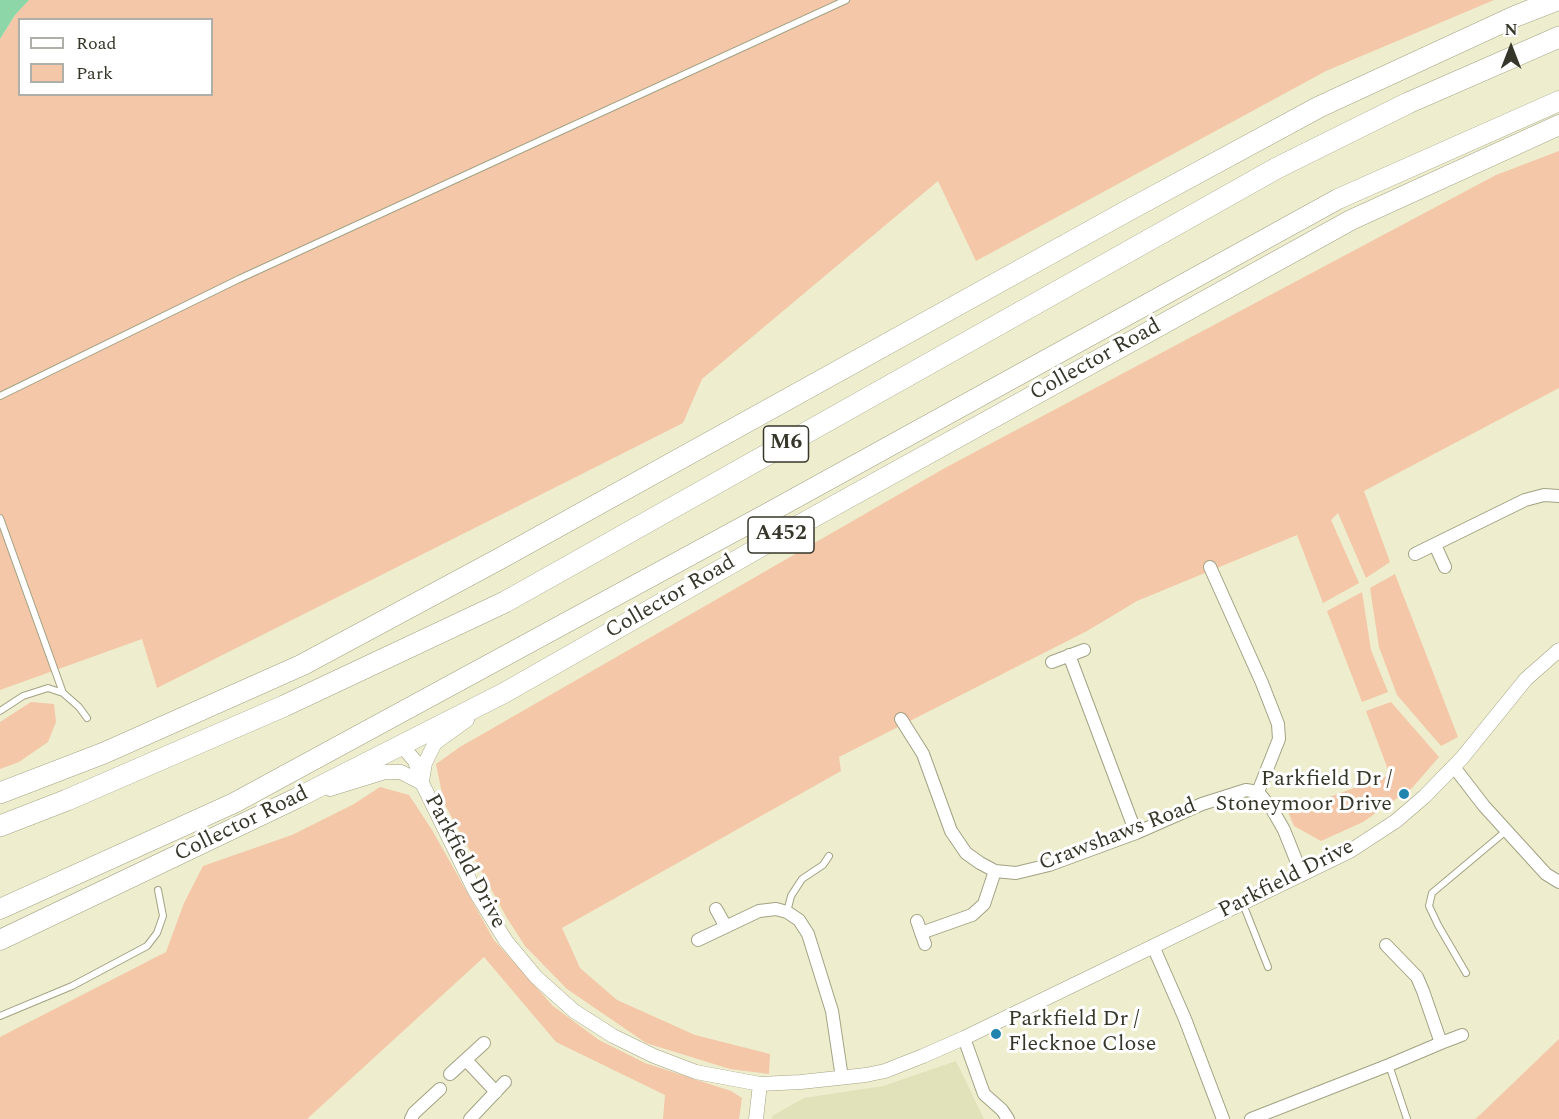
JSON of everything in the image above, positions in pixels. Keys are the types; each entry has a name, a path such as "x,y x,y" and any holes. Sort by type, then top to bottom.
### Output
{"highway":[{"name":"M6","path":"0,793 104,753 302,665 501,558 1319,107 1516,16 1557,0"},
{"name":"M6","path":"0,826 67,800 273,710 505,602 1277,168 1408,104 1559,37"},
{"name":"Collector Road","path":"0,909 234,803 801,495 1338,199 1559,101"},
{"name":"Collector Road","path":"0,940 297,798 504,693 783,534 1351,220 1559,125"},
{"path":"234,803 277,794 376,744 393,743 402,746"}],"street":[{"path":"1415,554 1525,500 1544,495 1559,496"},
{"path":"1434,545 1445,567"},
{"path":"1210,567 1278,724 1279,739 1258,792 1272,809 1284,830 1302,875"},
{"path":"1052,662 1084,650"},
{"path":"1070,655 1136,833"},
{"name":"Parkfield Drive","path":"402,746 415,761 422,783 475,891 506,941 537,976 574,1011 613,1036 654,1056 696,1072 760,1084 842,1078 885,1071 963,1038 1350,851 1396,821 1425,796 1462,758 1526,679 1556,657"},
{"path":"297,798 385,772 401,772 422,783 425,763 435,743 504,693"},
{"path":"901,718 923,754 951,831 966,853 995,871 984,904 972,915 923,939 917,921"},
{"path":"1454,766 1484,806 1546,874 1559,882"},
{"name":"Crawshaws Road","path":"995,871 1016,873 1049,865 1136,833 1202,804 1246,790 1258,792"},
{"path":"716,909 726,927"},
{"path":"698,940 759,912 776,909 787,912 799,920 808,934 832,1011 842,1078"},
{"path":"1386,945 1416,977 1441,1043"},
{"path":"1153,946 1185,1019 1223,1119"},
{"path":"1251,1119 1462,1035"},
{"path":"963,1038 984,1094 1002,1110 1008,1119"},
{"path":"450,1074 484,1043"},
{"path":"466,1060 501,1087 470,1119"},
{"path":"756,1119 760,1084"},
{"path":"411,1119 414,1113 440,1089"}],"lane":[{"path":"0,396 239,279 846,0"},
{"path":"0,518 63,693"},
{"path":"0,711 23,696 48,688 63,693 79,707 87,718"},
{"path":"1466,973 1430,906 1432,893 1506,830"},
{"path":"787,912 791,896 802,879 823,866 829,856"},
{"path":"0,1016 72,986 147,946 158,933 164,916 158,890"},
{"path":"1243,903 1268,967"},
{"path":"1389,1065 1407,1119"}],"shaded area":[{"path":"0,0 29,0 15,15 0,39"},
{"path":"956,1061 984,1119 772,1119 772,1116 804,1098 883,1086"}],"green space":[{"path":"29,0 1494,0 1326,71 976,261 938,181 702,379 683,423 157,688 142,639 0,690 0,39 15,15"},
{"path":"1559,151 1559,388 1364,491 1390,562 1366,578 1338,513 1331,520 1359,583 1323,603 1297,535 1137,601 1087,631 839,757 841,771 562,928 580,968 617,1000 695,1035 770,1054 769,1074 730,1069 646,1043 567,989 525,946 507,918 444,803 436,764 460,747 943,469 1496,175"},
{"path":"1395,574 1458,737 1441,746 1397,695 1379,647 1370,588"},
{"path":"1362,592 1371,650 1388,692 1362,702 1327,611"},
{"path":"31,702 54,704 56,722 48,742 19,762 0,769 0,722"},
{"path":"1391,702 1439,757 1412,788 1363,822 1321,841 1294,826 1288,812 1390,775 1366,711"},
{"path":"380,787 409,795 432,830 494,940 553,1006 599,1040 645,1063 731,1091 742,1098 739,1119 663,1119 665,1095 556,1042 484,957 307,1119 0,1119 0,1037 166,952 184,903 203,866 292,835 354,804"},
{"path":"1559,1039 1559,1119 1475,1119 1482,1113"}],"place":[{"name":"Parkfield Dr / Stoneymoor Drive","path":"1404,794"},
{"name":"Parkfield Dr / Flecknoe Close","path":"996,1034"}]}
